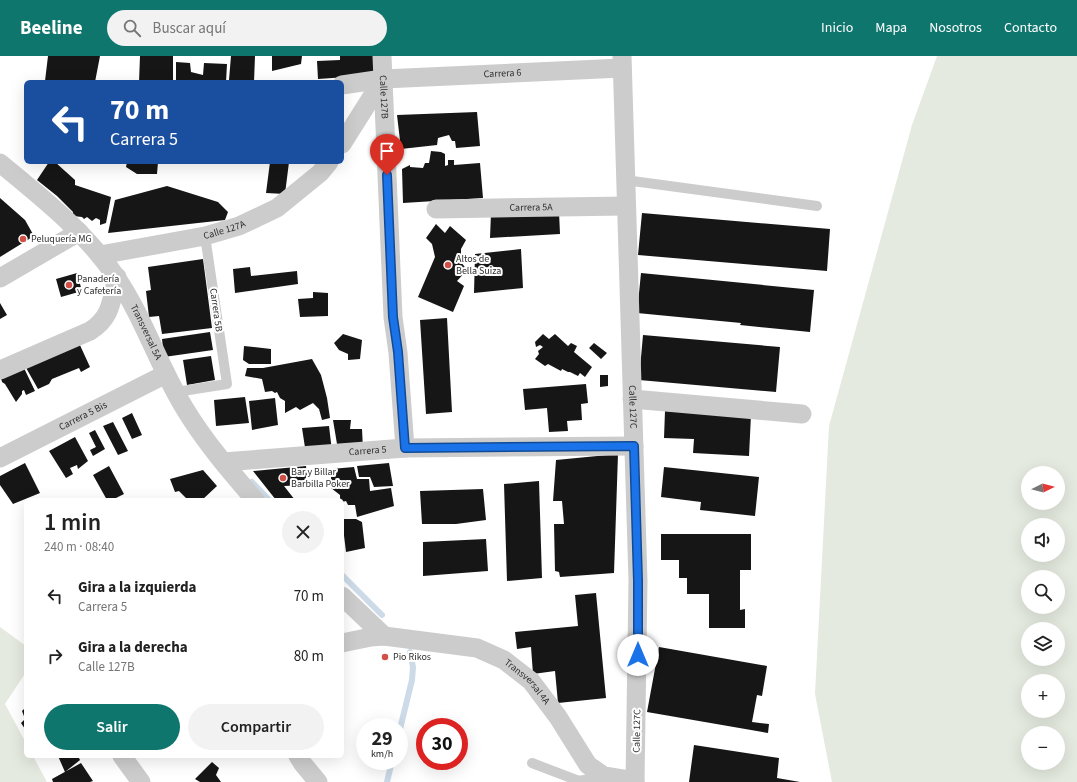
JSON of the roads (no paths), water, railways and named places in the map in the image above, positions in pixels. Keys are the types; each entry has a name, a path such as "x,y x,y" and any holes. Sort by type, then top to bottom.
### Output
{"street":[{"name":"Calle 127B","path":"382,56 393,317 398,352 405,448"},
{"name":"Carrera 6","path":"344,85 382,80 622,62"},
{"name":"Calle 127C","path":"622,62 638,581 635,782"},
{"path":"344,141 382,80"},
{"name":"Transversal 5A","path":"0,163 79,232 100,255 117,278 142,323 166,374 185,408 222,462 253,498"},
{"name":"Calle 127A","path":"100,255 204,236 239,226 277,208 320,173 327,164"},
{"name":"Carrera 5A","path":"436,209 626,206"},
{"path":"0,278 79,232"},
{"path":"0,370 90,331 99,325 104,320 110,306 117,278"},
{"name":"Carrera 5 Bis","path":"0,458 166,374"},
{"path":"632,399 802,414"},
{"name":"Carrera 5","path":"222,462 405,448 634,446"},
{"path":"344,598 384,636"},
{"name":"Transversal 4A","path":"344,643 384,636 477,648 504,660 531,681 558,717 588,765 604,776 635,782"},
{"path":"123,758 141,782"},
{"path":"296,759 318,782"}],"lane":[{"path":"625,180 817,206"},
{"name":"Carrera 5B","path":"176,392 227,384 204,236"},
{"path":"532,763 579,781 604,776"}],"waterway":[{"path":"252,482 267,498"},
{"path":"344,577 382,615"},
{"path":"403,718 412,680 413,667 410,652"},
{"path":"387,782 390,770"}],"place":[{"name":"Peluquería MG","path":"23,239"},
{"name":"Altos de Bella Suiza","path":"448,265"},
{"name":"Panadería y Cafetería","path":"69,285"},
{"name":"Bar y Billar Barbilla Poker","path":"283,478"},
{"name":"Pio Rikos","path":"385,657"}]}
